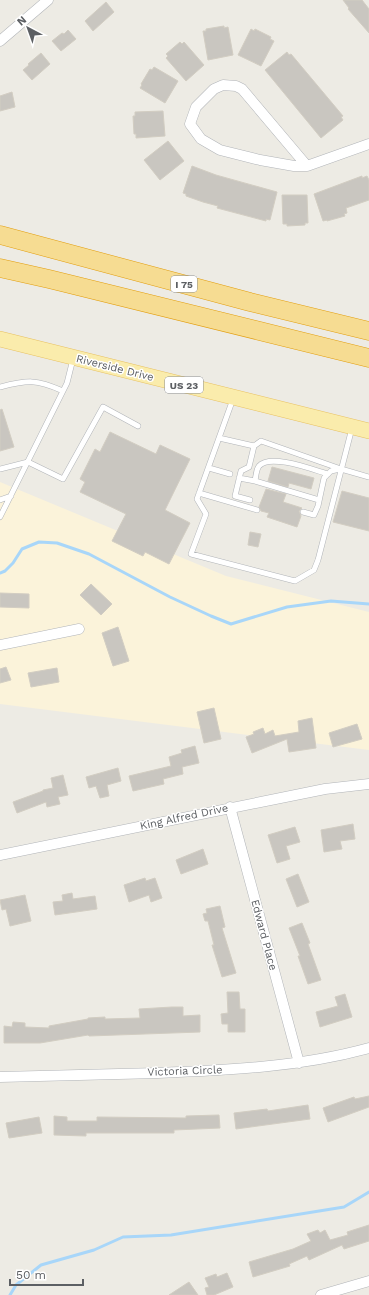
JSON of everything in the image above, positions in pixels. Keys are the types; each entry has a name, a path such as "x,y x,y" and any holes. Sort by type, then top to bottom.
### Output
{"highway":[{"name":"I 75","path":"0,235 250,302 369,331"},
{"path":"0,268 49,278 369,358"}],"main road":[{"name":"Riverside Drive","path":"0,339 369,431"}],"street":[{"path":"0,41 48,0"},
{"path":"307,166 242,88 223,85 214,90 196,107 190,124 201,139 220,150 260,160 294,166 307,166 369,144"},
{"path":"0,645 79,629"},
{"name":"King Alfred Drive","path":"0,855 325,788 369,784"},
{"name":"Edward Place","path":"230,807 299,1063"},
{"name":"Victoria Circle","path":"0,1077 248,1069 299,1063 369,1048"},
{"path":"321,1295 369,1281"}],"lane":[{"path":"0,517 67,383 74,358"},
{"path":"0,387 23,381 49,385 63,391"},
{"path":"233,397 197,499 206,514 192,554 295,582 314,570 318,560 352,427"},
{"path":"0,469 28,462 63,479 102,407 138,426"},
{"path":"219,438 254,446"},
{"path":"250,500 235,496 241,471 249,468 254,446 261,441 341,469 369,477"},
{"path":"255,481 259,466 266,462 286,462 328,474"},
{"path":"209,468 230,474"},
{"path":"303,512 314,515 318,506 324,478 331,471 341,469"},
{"path":"239,478 255,481 319,500"},
{"path":"199,493 257,510"},
{"path":"0,500 11,496"}],"shaded area":[{"path":"0,482 226,576 369,612 369,750 0,704"}],"building":[{"path":"343,0 362,0 369,9 369,33 348,9 349,8"},
{"path":"106,2 114,12 93,31 85,21"},
{"path":"224,26 224,28 228,27 233,55 208,60 203,31 206,31 206,29"},
{"path":"251,29 254,31 255,29 271,37 270,39 274,41 261,66 238,55"},
{"path":"68,30 76,39 61,51 52,41"},
{"path":"180,42 182,44 184,42 204,65 186,81 166,58 168,56 166,54"},
{"path":"287,52 289,55 291,54 343,116 341,117 343,120 321,138 265,70"},
{"path":"41,53 50,64 32,80 23,70"},
{"path":"154,67 178,81 165,103 140,88 150,69 152,70"},
{"path":"12,92 15,107 0,111 0,96"},
{"path":"163,111 165,136 136,138 136,134 134,134 133,116 135,116 135,112"},
{"path":"168,141 184,161 160,180 144,160"},
{"path":"192,166 216,175 277,192 270,220 266,219 266,221 217,208 218,206 186,196 186,194 183,193"},
{"path":"362,176 362,178 367,176 369,180 369,200 346,208 347,213 344,214 345,216 323,221 314,194"},
{"path":"282,195 307,195 308,223 305,223 305,225 287,226 287,224 283,224"},
{"path":"2,409 14,447 0,451 0,410"},
{"path":"110,432 156,454 160,445 190,459 165,510 190,523 169,564 145,552 143,556 112,541 126,514 80,492 85,482 80,479 95,449 100,452"},
{"path":"272,467 314,478 311,489 289,483 288,487 268,481"},
{"path":"266,489 286,494 283,502 302,508 299,511 301,516 297,527 267,517 269,513 261,511 259,507"},
{"path":"342,491 369,498 369,531 333,522"},
{"path":"250,532 261,534 258,547 248,545"},
{"path":"91,584 112,604 101,615 80,595"},
{"path":"0,593 29,594 29,608 0,607"},
{"path":"118,627 129,661 113,666 102,633"},
{"path":"6,667 11,680 0,683 0,669"},
{"path":"57,668 59,682 31,687 28,673"},
{"path":"214,708 221,739 204,743 197,712"},
{"path":"312,718 316,748 289,752 287,739 252,753 246,737 254,734 253,732 263,728 265,734 273,730 275,736 299,732 298,721"},
{"path":"357,724 362,739 333,747 329,733"},
{"path":"195,746 199,763 182,767 183,774 163,779 164,784 133,791 129,776 171,766 169,757 182,753 181,750"},
{"path":"118,768 121,781 107,785 109,796 100,798 96,786 89,788 86,777"},
{"path":"63,775 68,795 58,797 60,804 47,807 46,802 17,813 13,802 43,790 53,788 51,778"},
{"path":"353,824 355,839 340,841 342,849 324,852 321,830"},
{"path":"295,827 300,842 286,846 290,859 277,863 268,835"},
{"path":"203,849 208,864 181,874 176,860"},
{"path":"298,874 309,902 297,907 286,879"},
{"path":"145,878 146,881 155,878 162,898 151,902 149,895 129,902 124,885"},
{"path":"72,893 73,899 95,896 97,909 55,915 53,902 63,901 62,895"},
{"path":"25,895 31,921 10,926 6,909 2,910 0,900"},
{"path":"220,906 225,927 222,928 236,973 222,977 212,945 214,945 208,921 205,921 203,914 207,913 206,909"},
{"path":"302,923 310,943 308,944 321,980 308,984 298,956 300,956 289,928"},
{"path":"227,992 239,992 240,1009 245,1009 245,1032 228,1032 228,1024 222,1024 221,1014 228,1013"},
{"path":"345,994 352,1017 320,1027 316,1012 338,1006 335,997"},
{"path":"183,1007 183,1016 200,1015 200,1032 88,1035 40,1043 4,1043 4,1026 12,1027 13,1022 25,1023 25,1027 49,1028 49,1026 88,1018 140,1018 139,1009"},
{"path":"369,1096 369,1107 328,1122 323,1108 354,1097 355,1099"},
{"path":"308,1105 310,1119 236,1129 234,1113 267,1109 268,1111"},
{"path":"219,1115 220,1128 174,1130 174,1133 86,1133 86,1136 54,1135 54,1116 67,1117 67,1121 97,1121 97,1117 186,1118 186,1116"},
{"path":"39,1117 42,1133 9,1138 6,1123"},
{"path":"369,1225 369,1241 344,1249 342,1245 309,1260 307,1256 289,1264 290,1266 253,1277 249,1262 293,1249 311,1241 307,1234 318,1230 320,1233 325,1230 330,1240 348,1235 347,1232"},
{"path":"227,1273 233,1287 214,1295 207,1295 205,1288 209,1287 205,1278 216,1274 217,1277"},
{"path":"189,1282 198,1295 169,1295"}],"waterway":[{"path":"0,573 5,571 13,563 22,549 39,542 57,543 89,554 170,597 231,624 287,607 331,601 369,604"},
{"path":"10,1295 16,1285 41,1265 94,1250 123,1237 171,1235 344,1207 369,1192"}]}
